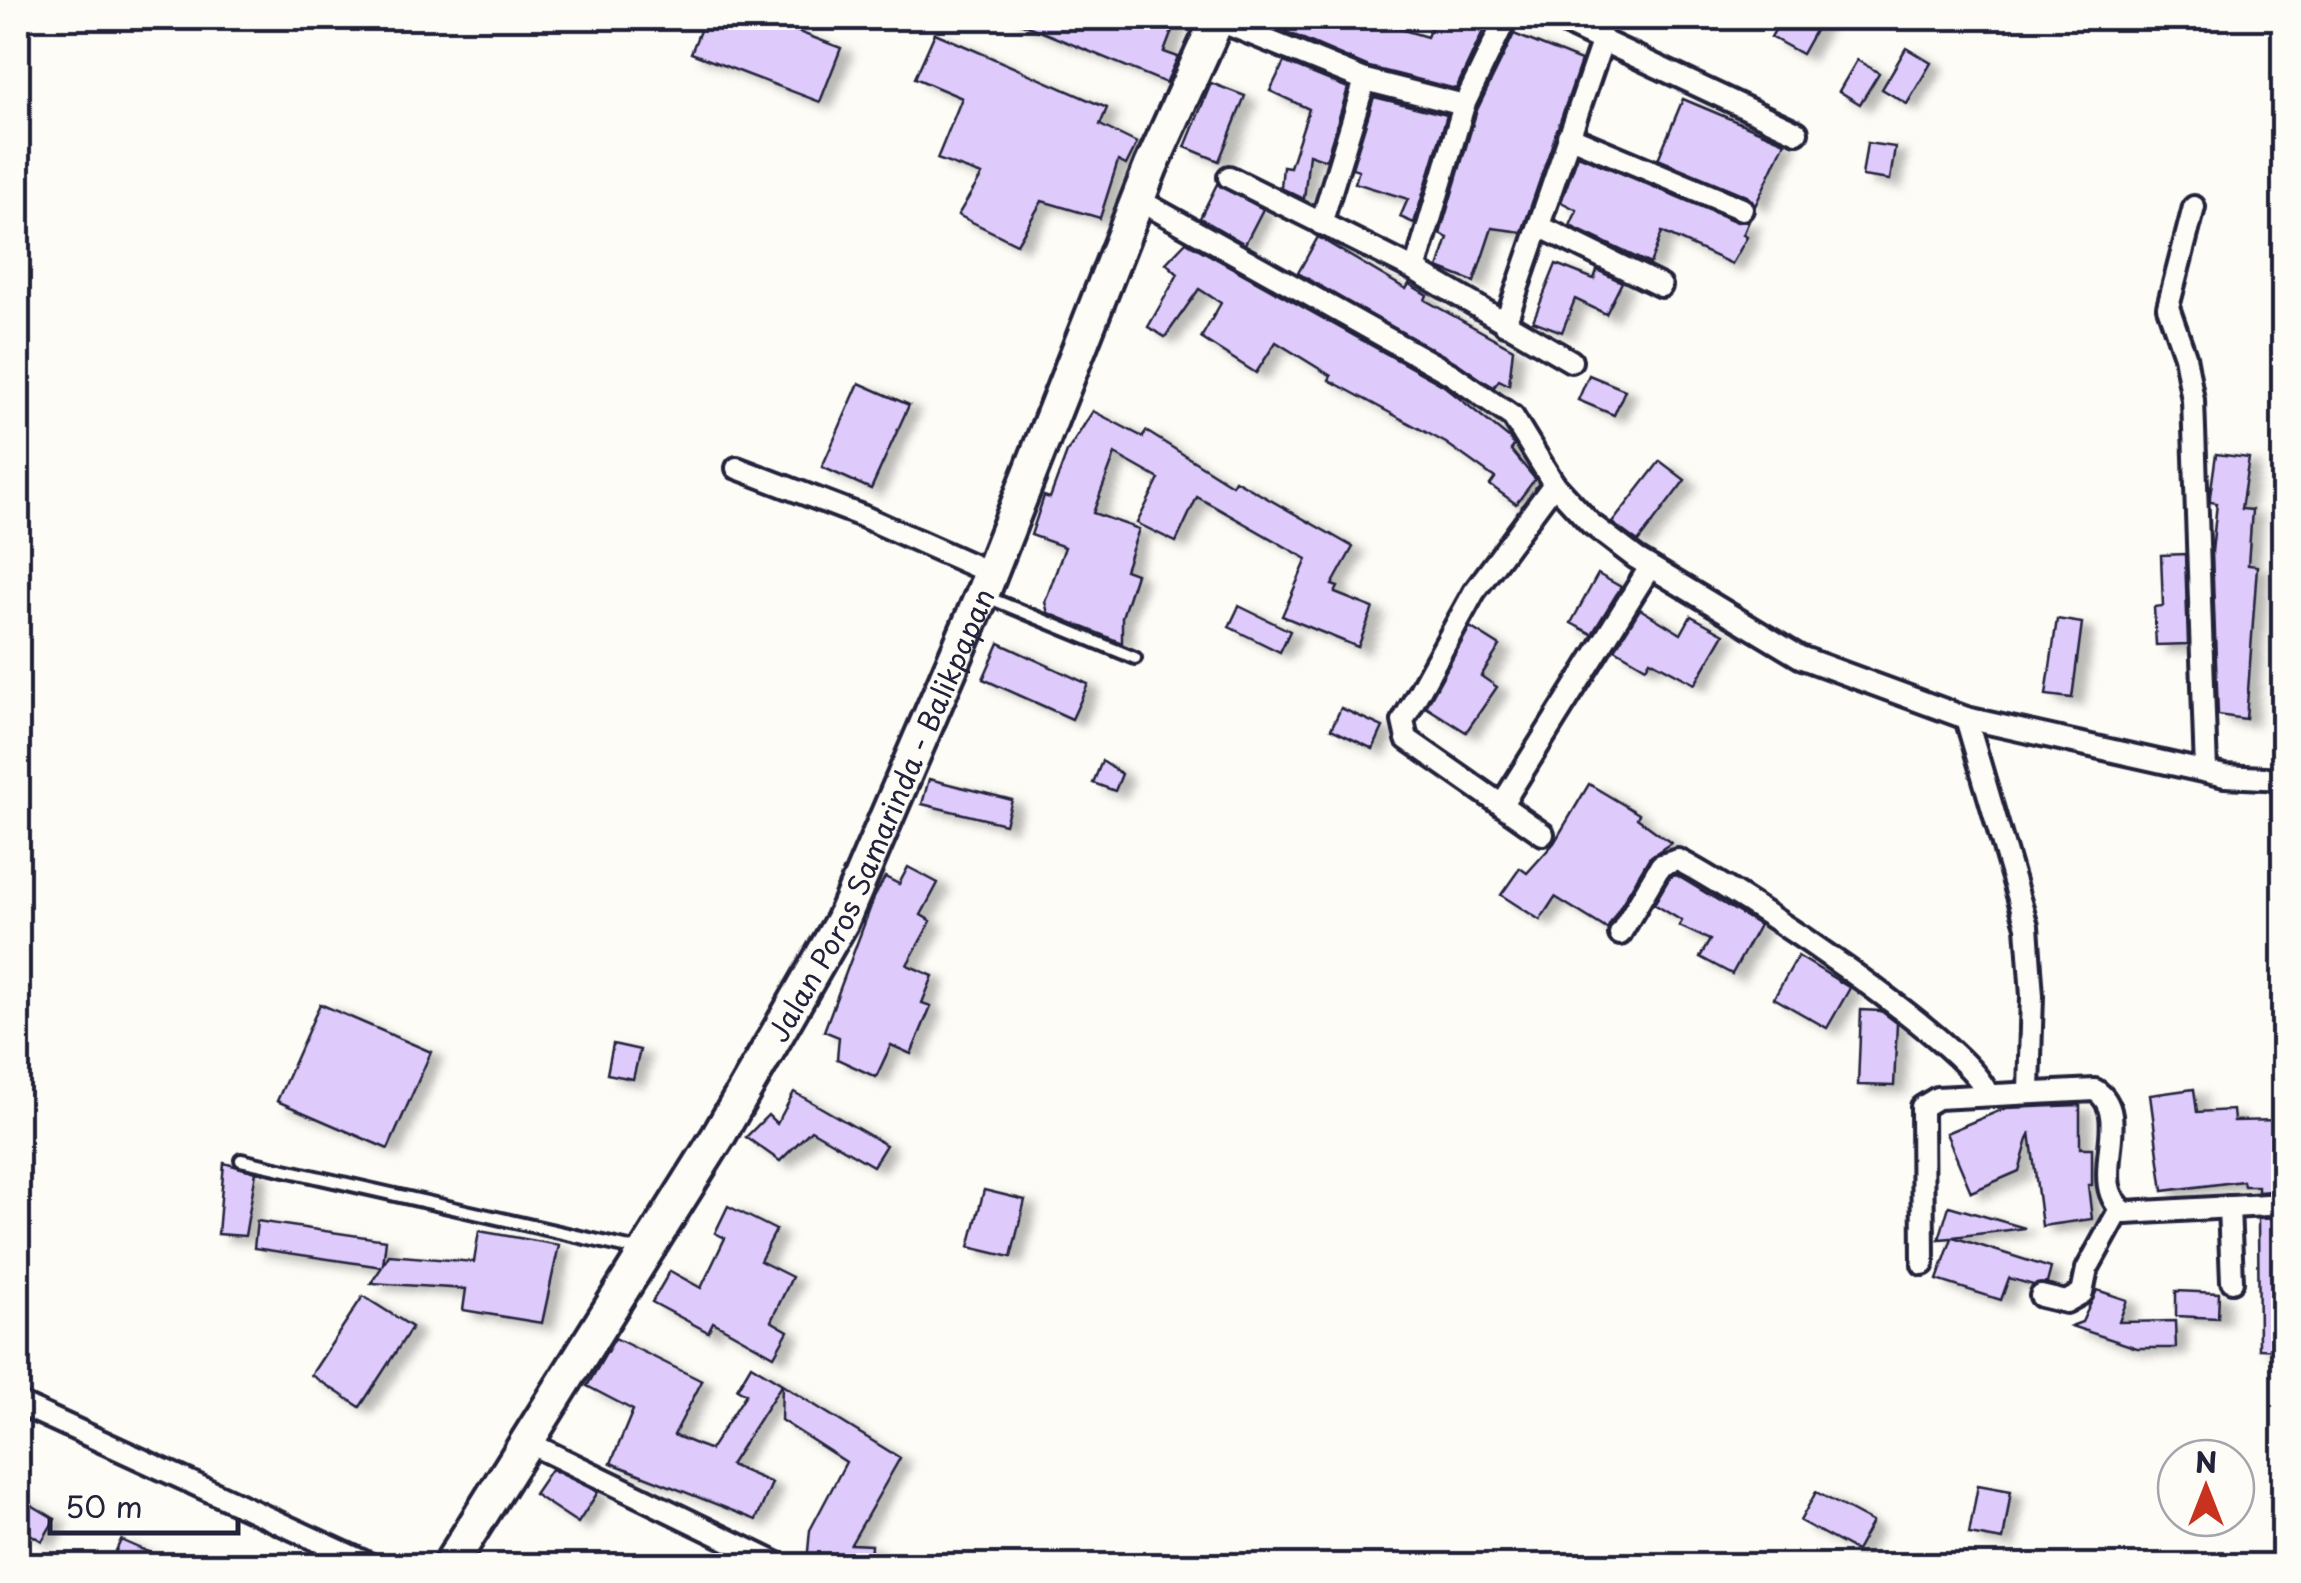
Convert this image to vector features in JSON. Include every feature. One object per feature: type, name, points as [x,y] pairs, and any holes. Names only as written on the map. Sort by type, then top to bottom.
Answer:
[{"type":"highway","name":"Jalan Poros Samarinda - Balikpapan","points":[[449,1566],[719,1135],[842,921],[985,583],[1139,200],[1218,19]]},
{"type":"street","points":[[1415,270],[1464,105],[1506,18]]},
{"type":"street","points":[[1554,18],[1797,132]]},
{"type":"street","points":[[1218,19],[1366,80],[1464,105]]},
{"type":"street","points":[[1505,324],[1603,39]]},
{"type":"street","points":[[1322,224],[1366,80]]},
{"type":"street","points":[[1568,136],[1742,209]]},
{"type":"street","points":[[1229,177],[1415,270],[1571,361]]},
{"type":"street","points":[[1139,200],[1451,374],[1513,418],[1554,484],[1590,524],[1650,567],[1800,657],[1884,692],[1966,718],[2206,772],[2284,779]]},
{"type":"street","points":[[2194,206],[2168,308],[2193,400],[2206,772]]},
{"type":"street","points":[[1539,226],[1661,286]]},
{"type":"street","points":[[737,468],[862,516],[985,583]]},
{"type":"street","points":[[1543,834],[1408,739],[1403,721],[1474,592],[1554,484]]},
{"type":"street","points":[[1502,804],[1650,567]]},
{"type":"street","points":[[1966,718],[2026,926],[2032,996],[2029,1090]]},
{"type":"street","points":[[1620,934],[1662,865],[1678,860],[1881,994],[1976,1074],[1987,1093]]},
{"type":"street","points":[[1923,1264],[1922,1107],[1929,1100],[2084,1088],[2103,1094],[2111,1122],[2107,1183],[2120,1209],[2136,1214],[2284,1204]]},
{"type":"street","points":[[2229,1207],[2232,1281]]},
{"type":"street","points":[[2041,1296],[2066,1302],[2082,1293],[2086,1269],[2120,1209]]},
{"type":"street","points":[[18,1403],[372,1566]]},
{"type":"street","points":[[529,1443],[782,1566]]},
{"type":"lane","points":[[985,583],[1135,658]]},
{"type":"lane","points":[[241,1160],[644,1251]]},
{"type":"building","points":[[705,18],[762,18],[841,48],[820,102],[691,53]]},
{"type":"building","points":[[1008,18],[1177,18],[1164,52],[1178,57],[1166,83]]},
{"type":"building","points":[[1254,18],[1363,18],[1427,37],[1435,18],[1489,18],[1456,89],[1369,67]]},
{"type":"building","points":[[1782,18],[1822,18],[1802,54],[1771,37]]},
{"type":"building","points":[[935,33],[1107,108],[1100,125],[1137,143],[1126,165],[1118,161],[1100,218],[1042,201],[1017,244],[958,215],[982,175],[937,159],[962,98],[915,78]]},
{"type":"building","points":[[1514,34],[1581,61],[1522,232],[1492,228],[1474,282],[1438,268],[1448,238],[1440,234],[1477,110]]},
{"type":"building","points":[[1906,48],[1931,63],[1907,104],[1882,89]]},
{"type":"building","points":[[1857,60],[1879,73],[1860,104],[1839,91]]},
{"type":"building","points":[[1284,62],[1348,88],[1326,160],[1309,154],[1304,199],[1281,188],[1283,166],[1290,167],[1309,109],[1270,91]]},
{"type":"building","points":[[1211,83],[1245,96],[1219,161],[1185,147]]},
{"type":"building","points":[[1374,97],[1447,115],[1414,223],[1400,217],[1408,199],[1355,183],[1359,170],[1352,168]]},
{"type":"building","points":[[1683,99],[1785,142],[1755,206],[1747,196],[1658,159]]},
{"type":"building","points":[[1867,143],[1895,147],[1890,180],[1862,176]]},
{"type":"building","points":[[1578,155],[1737,222],[1749,221],[1743,235],[1747,237],[1732,264],[1662,232],[1650,264],[1570,226],[1577,210],[1561,202]]},
{"type":"building","points":[[1217,184],[1263,209],[1245,244],[1200,218]]},
{"type":"building","points":[[1318,237],[1406,289],[1409,284],[1427,295],[1425,300],[1513,349],[1509,385],[1499,380],[1494,387],[1298,273]]},
{"type":"building","points":[[1186,242],[1444,386],[1510,439],[1514,446],[1511,450],[1535,479],[1516,504],[1490,485],[1495,478],[1446,443],[1329,380],[1331,376],[1276,342],[1256,373],[1201,338],[1221,303],[1199,289],[1165,337],[1148,327],[1178,274],[1166,263]]},
{"type":"building","points":[[1556,264],[1594,279],[1597,270],[1622,282],[1606,314],[1575,299],[1562,332],[1533,321]]},
{"type":"building","points":[[1589,375],[1625,390],[1614,415],[1578,400]]},
{"type":"building","points":[[859,383],[909,405],[871,489],[822,467]]},
{"type":"building","points":[[1093,411],[1143,437],[1146,431],[1232,485],[1235,480],[1353,547],[1332,585],[1338,587],[1335,593],[1373,608],[1358,647],[1282,616],[1307,559],[1210,504],[1197,497],[1176,542],[1137,523],[1159,479],[1115,454],[1093,513],[1139,529],[1125,570],[1136,574],[1122,617],[1122,643],[1048,613],[1045,602],[1065,547],[1031,535],[1044,496],[1050,498],[1067,452]]},
{"type":"building","points":[[2216,454],[2249,458],[2241,509],[2252,510],[2248,565],[2257,566],[2246,719],[2218,715],[2212,552],[2217,503],[2210,502]]},
{"type":"building","points":[[1660,461],[1685,480],[1638,542],[1612,523]]},
{"type":"building","points":[[2185,554],[2188,644],[2156,645],[2154,607],[2163,606],[2161,555]]},
{"type":"building","points":[[1598,574],[1621,587],[1592,634],[1571,623]]},
{"type":"building","points":[[1239,606],[1290,631],[1280,652],[1229,627]]},
{"type":"building","points":[[1640,609],[1681,634],[1691,616],[1724,634],[1695,684],[1650,660],[1646,667],[1615,649]]},
{"type":"building","points":[[2057,619],[2082,623],[2072,698],[2046,695]]},
{"type":"building","points":[[1470,627],[1500,646],[1481,676],[1497,687],[1466,732],[1426,707]]},
{"type":"building","points":[[999,643],[1088,684],[1072,719],[983,679]]},
{"type":"building","points":[[1341,708],[1383,727],[1373,749],[1331,729]]},
{"type":"building","points":[[1102,761],[1122,774],[1115,791],[1093,783]]},
{"type":"building","points":[[929,779],[1012,800],[1005,824],[922,804]]},
{"type":"building","points":[[1589,784],[1639,814],[1637,818],[1671,843],[1649,858],[1607,929],[1555,897],[1540,920],[1501,895],[1520,868],[1527,873],[1554,843]]},
{"type":"building","points":[[908,867],[938,883],[921,915],[931,921],[907,965],[933,976],[922,1003],[931,1006],[911,1054],[891,1045],[876,1077],[837,1059],[839,1037],[824,1031],[874,898],[885,877],[899,884]]},
{"type":"building","points":[[1676,875],[1759,925],[1732,974],[1700,957],[1710,940],[1679,926],[1682,921],[1654,904],[1670,877]]},
{"type":"building","points":[[1798,956],[1850,988],[1827,1028],[1774,998]]},
{"type":"building","points":[[320,1004],[431,1052],[388,1149],[277,1101]]},
{"type":"building","points":[[1861,1010],[1881,1011],[1897,1023],[1894,1086],[1858,1085]]},
{"type":"building","points":[[613,1044],[640,1050],[633,1079],[607,1074]]},
{"type":"building","points":[[2194,1089],[2197,1112],[2233,1110],[2234,1121],[2281,1120],[2283,1190],[2258,1192],[2258,1186],[2244,1186],[2243,1181],[2163,1191],[2150,1095]]},
{"type":"building","points":[[794,1092],[886,1145],[873,1166],[811,1130],[780,1161],[746,1137],[768,1115],[777,1124]]},
{"type":"building","points":[[2080,1105],[2080,1148],[2092,1148],[2092,1185],[2088,1185],[2092,1219],[2042,1226],[2030,1132],[2019,1171],[1971,1192],[1946,1133],[2006,1108]]},
{"type":"building","points":[[224,1163],[256,1172],[245,1236],[218,1234]]},
{"type":"building","points":[[984,1190],[1025,1200],[1011,1257],[969,1247]]},
{"type":"building","points":[[728,1206],[776,1230],[760,1261],[792,1277],[771,1321],[788,1331],[774,1356],[713,1322],[708,1332],[652,1302],[670,1271],[701,1288],[725,1238],[715,1233]]},
{"type":"building","points":[[1949,1206],[2025,1228],[1953,1237],[2051,1268],[2047,1283],[2033,1285],[2009,1278],[2001,1300],[1937,1280],[1952,1238],[1939,1239]]},
{"type":"building","points":[[2284,1218],[2284,1350],[2259,1349],[2258,1219]]},
{"type":"building","points":[[257,1221],[386,1240],[383,1265],[389,1255],[474,1262],[479,1231],[559,1245],[542,1323],[463,1310],[466,1289],[371,1283],[382,1267],[254,1248]]},
{"type":"building","points":[[2097,1290],[2127,1300],[2119,1322],[2175,1321],[2176,1348],[2137,1348],[2071,1326],[2082,1322]]},
{"type":"building","points":[[2176,1291],[2219,1293],[2218,1318],[2176,1316]]},
{"type":"building","points":[[363,1296],[412,1327],[360,1407],[311,1375]]},
{"type":"building","points":[[615,1338],[702,1381],[674,1435],[710,1450],[746,1394],[737,1389],[751,1365],[782,1384],[730,1465],[772,1483],[756,1520],[611,1463],[633,1410],[587,1386]]},
{"type":"building","points":[[782,1385],[900,1458],[851,1544],[871,1545],[870,1566],[807,1562],[810,1530],[846,1462],[781,1420]]},
{"type":"building","points":[[551,1469],[598,1492],[578,1523],[534,1494]]},
{"type":"building","points":[[1978,1485],[2011,1491],[2003,1540],[1969,1534]]},
{"type":"building","points":[[1816,1492],[1872,1522],[1856,1551],[1800,1521]]},
{"type":"building","points":[[18,1497],[55,1519],[42,1541],[18,1527]]},
{"type":"building","points":[[121,1540],[180,1566],[109,1566]]}]
